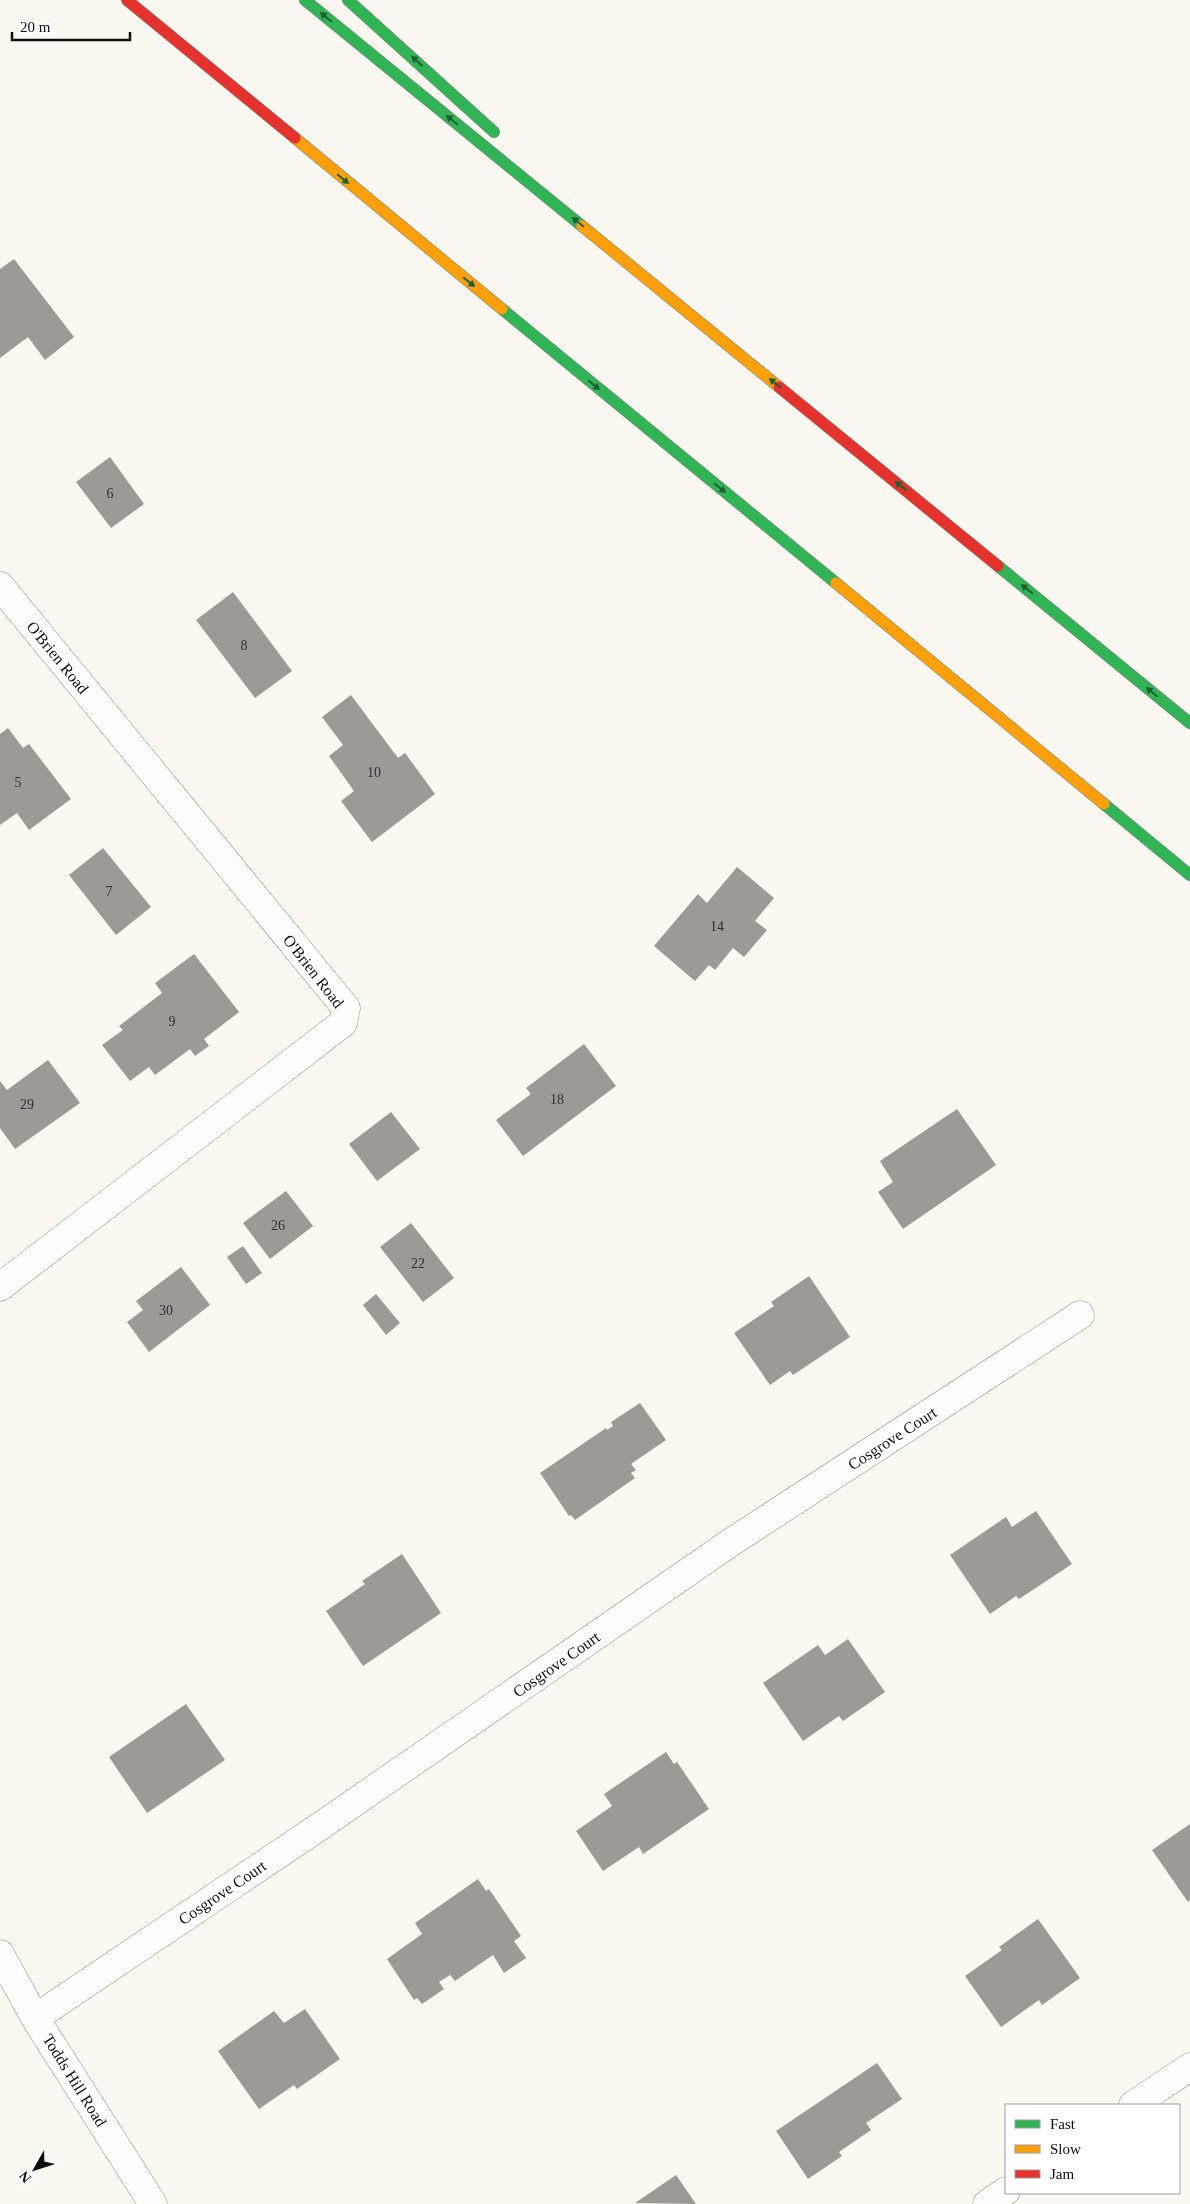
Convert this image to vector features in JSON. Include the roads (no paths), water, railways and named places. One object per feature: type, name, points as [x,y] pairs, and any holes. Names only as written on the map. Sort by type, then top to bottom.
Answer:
[{"type":"highway","points":[[127,0],[1190,875]]},
{"type":"highway","points":[[305,0],[1190,723]]},
{"type":"highway","points":[[348,0],[500,137]]},
{"type":"highway","points":[[116,6],[305,148]]},
{"type":"highway","points":[[572,203],[724,342]]},
{"type":"street","name":"O'Brien Road","points":[[0,586],[346,1008],[343,1023],[0,1287]]},
{"type":"street","name":"Cosgrove Court","points":[[35,2018],[335,1816],[730,1544],[1080,1315]]},
{"type":"street","name":"Todds Hill Road","points":[[0,1954],[35,2018],[153,2204]]},
{"type":"street","points":[[1135,2104],[1190,2067]]},
{"type":"street","points":[[987,2204],[1005,2192]]}]
